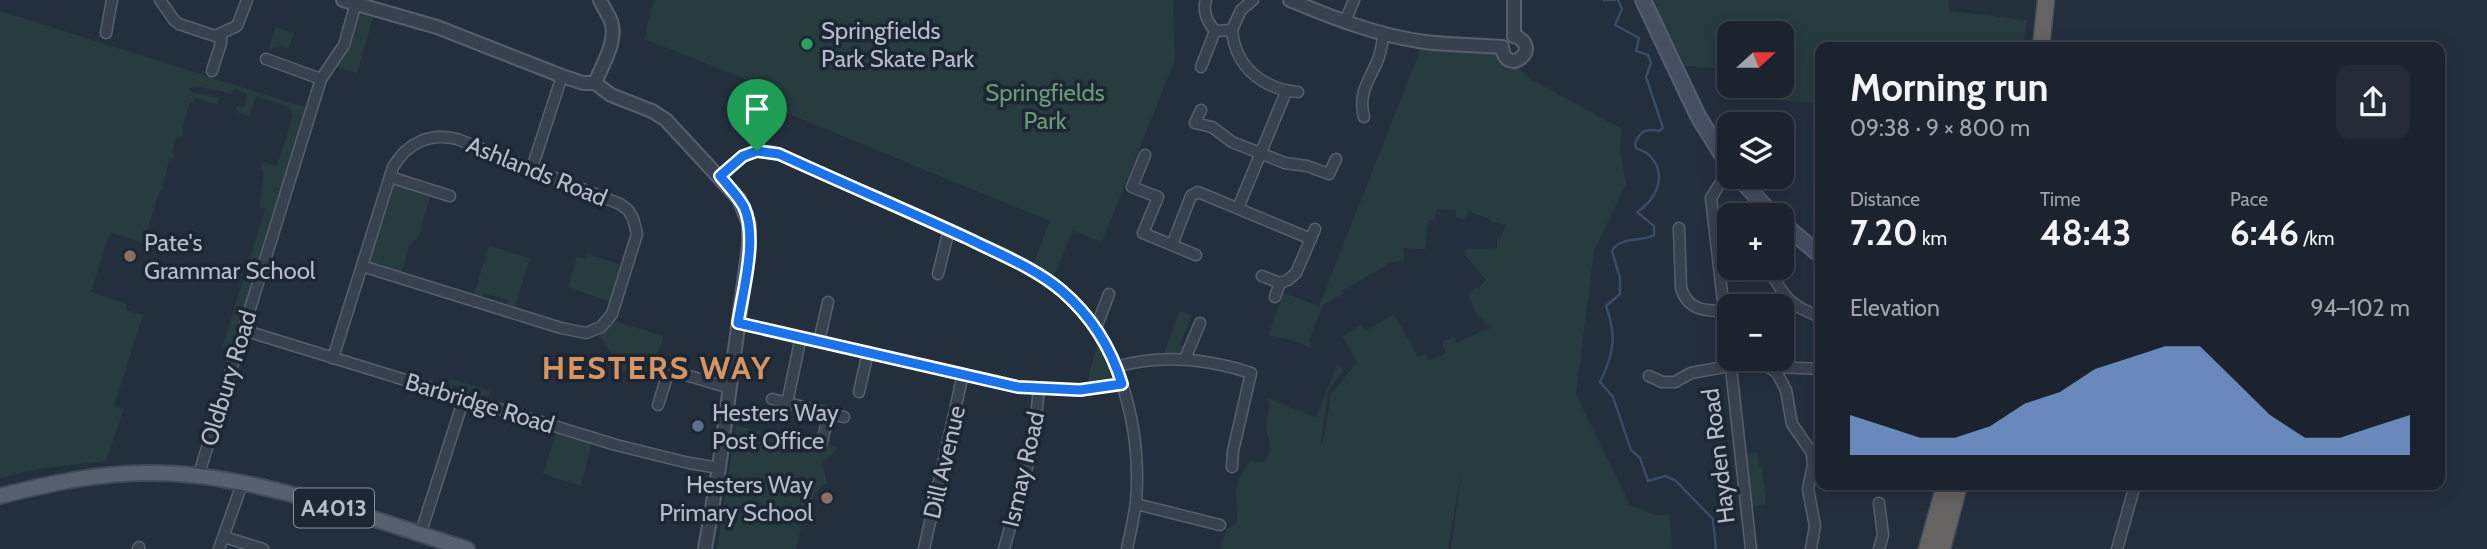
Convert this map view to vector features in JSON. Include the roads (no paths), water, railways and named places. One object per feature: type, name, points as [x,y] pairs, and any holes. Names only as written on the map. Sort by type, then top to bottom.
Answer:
[{"type":"highway","points":[[2042,42],[2046,0]]},
{"type":"highway","points":[[1927,549],[1944,490]]},
{"type":"highway","points":[[1942,549],[1958,490]]},
{"type":"main road","points":[[1643,0],[1698,116],[1717,147]]},
{"type":"main road","points":[[1749,189],[1762,203]]},
{"type":"main road","points":[[1794,233],[1815,251]]},
{"type":"main road","name":"A4013","points":[[0,496],[62,482],[112,475],[149,473],[198,477],[281,492],[467,549]]},
{"type":"street","points":[[106,33],[112,0]]},
{"type":"street","points":[[160,0],[173,20],[209,34],[221,35],[237,26],[247,0]]},
{"type":"street","points":[[343,0],[438,27],[562,76],[583,83],[595,83],[611,95],[652,111],[666,120],[739,198],[749,224],[749,245],[719,468],[705,549]]},
{"type":"street","points":[[595,83],[613,32],[600,0]]},
{"type":"street","points":[[1206,0],[1205,12],[1215,31]]},
{"type":"street","points":[[1253,0],[1241,10],[1232,30],[1236,51],[1248,70],[1258,79],[1286,92],[1298,92]]},
{"type":"street","points":[[1290,0],[1345,22],[1384,33],[1426,42],[1502,47]]},
{"type":"street","points":[[1345,22],[1354,0]]},
{"type":"street","points":[[1514,0],[1514,36]]},
{"type":"street","name":"Oldbury Road","points":[[198,477],[321,79],[344,45],[356,3]]},
{"type":"street","points":[[1215,31],[1232,30]]},
{"type":"street","points":[[1201,67],[1215,31]]},
{"type":"street","points":[[1364,117],[1362,94],[1377,63],[1384,33]]},
{"type":"street","points":[[212,71],[221,35]]},
{"type":"street","points":[[1514,36],[1523,40],[1525,45],[1525,53],[1516,61],[1509,60],[1502,47],[1504,42],[1514,36]]},
{"type":"street","points":[[266,59],[321,79]]},
{"type":"street","points":[[532,168],[562,76]]},
{"type":"street","points":[[1238,208],[1286,92]]},
{"type":"street","points":[[1200,110],[1195,123],[1212,127],[1232,142],[1285,163],[1307,166],[1331,178],[1336,159]]},
{"type":"street","name":"Ashlands Road","points":[[333,358],[390,177],[398,158],[406,149],[428,138],[438,136],[457,139],[620,204],[633,218],[637,234],[612,314],[596,329],[586,333],[578,333],[362,266]]},
{"type":"street","points":[[720,176],[748,153],[762,150],[774,152],[1031,269],[1075,303],[1096,328],[1122,384],[1133,438],[1136,504],[1127,549]]},
{"type":"street","points":[[1144,155],[1132,187],[1157,197],[1143,233],[1196,255]]},
{"type":"street","points":[[390,177],[450,196]]},
{"type":"street","name":"Hayden Road","points":[[1717,188],[1711,198],[1717,228]]},
{"type":"street","points":[[1172,245],[1194,193],[1200,192],[1313,234],[1296,273],[1288,280],[1280,283],[1262,276]]},
{"type":"street","points":[[1679,228],[1681,288],[1684,296],[1690,304],[1701,310],[1717,310]]},
{"type":"street","points":[[938,274],[949,230]]},
{"type":"street","points":[[1275,297],[1280,283]]},
{"type":"street","points":[[1096,328],[1109,294]]},
{"type":"street","points":[[819,341],[828,302]]},
{"type":"street","points":[[1794,303],[1815,315]]},
{"type":"street","points":[[738,323],[1018,387],[1080,390],[1122,384]]},
{"type":"street","points":[[1185,359],[1200,323]]},
{"type":"street","name":"Barbridge Road","points":[[243,330],[616,445],[719,468]]},
{"type":"street","points":[[787,403],[802,337]]},
{"type":"street","points":[[859,393],[868,352]]},
{"type":"street","points":[[1116,367],[1146,361],[1185,359],[1251,373],[1233,451],[1232,467]]},
{"type":"street","points":[[1649,376],[1662,382],[1675,382],[1717,364]]},
{"type":"street","points":[[1794,368],[1815,369]]},
{"type":"street","points":[[658,405],[669,370],[730,388]]},
{"type":"street","name":"Hayden Road","points":[[1731,371],[1751,549]]},
{"type":"street","points":[[1774,371],[1784,384],[1795,430],[1815,451]]},
{"type":"street","name":"Dill Avenue","points":[[924,549],[963,374]]},
{"type":"street","name":"Ismay Road","points":[[1004,549],[1033,446],[1039,389]]},
{"type":"street","points":[[421,534],[464,398]]},
{"type":"street","points":[[772,400],[844,417]]},
{"type":"street","points":[[822,442],[828,413]]},
{"type":"street","points":[[1811,549],[1815,526],[1808,489],[1815,456]]},
{"type":"street","points":[[219,549],[242,484]]},
{"type":"street","points":[[2117,549],[2134,490]]},
{"type":"street","points":[[1879,503],[1882,535],[1879,549]]},
{"type":"street","points":[[1136,504],[1220,525]]},
{"type":"street","points":[[224,537],[263,549]]},
{"type":"waterway","points":[[1604,0],[1615,0]]},
{"type":"waterway","points":[[1618,0],[1622,9],[1615,25],[1639,38],[1636,51],[1648,55],[1651,63],[1646,77],[1663,128],[1659,131],[1644,131],[1635,143],[1636,148],[1651,157],[1659,172],[1654,195],[1637,212],[1654,226],[1654,235],[1620,243],[1612,251],[1620,278],[1620,294],[1606,306],[1613,336],[1611,354],[1600,382],[1613,397],[1631,450],[1640,458],[1648,481],[1665,476],[1675,480],[1713,519],[1716,549]]},
{"type":"place","name":"Springfields Park Skate Park","points":[[807,44]]},
{"type":"place","name":"Pate's Grammar School","points":[[130,256]]},
{"type":"place","name":"Hesters Way Post Office","points":[[698,426]]},
{"type":"place","name":"Hesters Way Primary School","points":[[827,498]]},
{"type":"district","name":"HESTERS WAY","points":[[657,367]]},
{"type":"park label","name":"Springfields Park","points":[[1045,106]]}]
